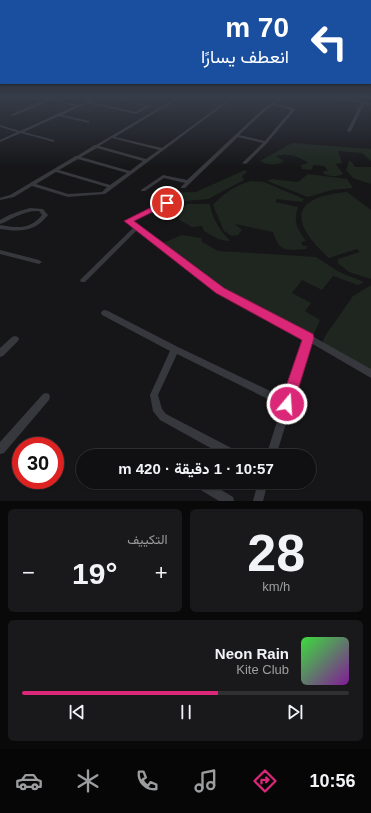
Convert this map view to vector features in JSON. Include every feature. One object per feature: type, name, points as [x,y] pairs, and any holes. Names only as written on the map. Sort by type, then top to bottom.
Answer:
[{"type":"street","points":[[0,141],[44,121]]},
{"type":"street","points":[[0,199],[12,196],[138,121]]},
{"type":"street","points":[[31,184],[68,196],[101,194],[200,121]]},
{"type":"street","points":[[183,187],[253,121]]},
{"type":"street","points":[[244,163],[266,142],[283,121]]},
{"type":"street","points":[[349,131],[354,121]]},
{"type":"street","points":[[0,126],[53,141]]},
{"type":"street","points":[[237,136],[266,142]]},
{"type":"street","points":[[112,137],[162,149]]},
{"type":"street","points":[[95,146],[147,161]]},
{"type":"street","points":[[76,157],[131,173]]},
{"type":"street","points":[[55,170],[111,187]]},
{"type":"street","points":[[143,190],[163,176],[188,182]]},
{"type":"street","points":[[162,200],[167,203],[128,221],[220,291],[308,338],[371,374]]},
{"type":"street","points":[[0,222],[18,212],[37,209],[44,212],[45,215],[38,223],[25,230],[0,227]]},
{"type":"street","points":[[82,280],[136,228]]},
{"type":"street","points":[[0,252],[39,262]]},
{"type":"street","points":[[105,313],[175,350],[287,404]]},
{"type":"street","points":[[273,449],[308,338]]},
{"type":"street","points":[[0,353],[15,339]]},
{"type":"street","points":[[175,350],[154,395],[158,411],[163,417],[222,449]]},
{"type":"street","points":[[0,449],[46,397]]},
{"type":"street","points":[[209,489],[229,501]]},
{"type":"street","points":[[258,501],[261,489]]},
{"type":"shaded area","points":[[292,143],[371,149],[371,161],[362,153],[338,151],[342,163],[336,164],[343,174],[333,176],[323,173],[324,171],[328,171],[324,166],[314,165],[311,170],[302,169],[301,165],[308,163],[293,156],[276,156],[284,161],[275,164],[260,161]]},
{"type":"shaded area","points":[[349,161],[352,162],[355,167],[371,167],[371,184],[353,178],[346,170]]},
{"type":"shaded area","points":[[245,170],[247,172],[242,176],[244,180],[208,199],[174,202],[152,193],[196,192]]},
{"type":"shaded area","points":[[308,174],[347,179],[353,188],[332,190],[308,197],[267,181],[271,179],[298,182]]},
{"type":"shaded area","points":[[251,181],[264,182],[304,199],[302,202],[276,199],[276,202],[298,207],[296,221],[298,228],[306,241],[301,242],[303,246],[307,246],[306,249],[289,250],[281,247],[278,244],[273,232],[235,224],[242,230],[238,235],[232,236],[224,231],[213,205],[230,190]]},
{"type":"shaded area","points":[[347,192],[371,210],[371,279],[349,272],[338,263],[338,259],[360,252],[357,249],[329,258],[307,234],[302,223],[302,214],[306,206],[314,200],[328,195]]},
{"type":"shaded area","points":[[187,204],[210,204],[217,224],[230,241],[213,236],[204,231],[202,226],[192,227],[179,220],[180,211]]},
{"type":"shaded area","points":[[182,235],[201,238],[202,242],[218,251],[316,257],[339,272],[364,282],[358,285],[333,276],[322,290],[302,280],[292,293],[311,303],[305,311],[320,320],[312,338],[219,286],[163,243]]},
{"type":"shaded area","points":[[371,285],[371,372],[322,344],[325,336],[353,296]]},
{"type":"route","points":[[167,203],[128,221],[220,291],[308,338],[287,404]]}]
